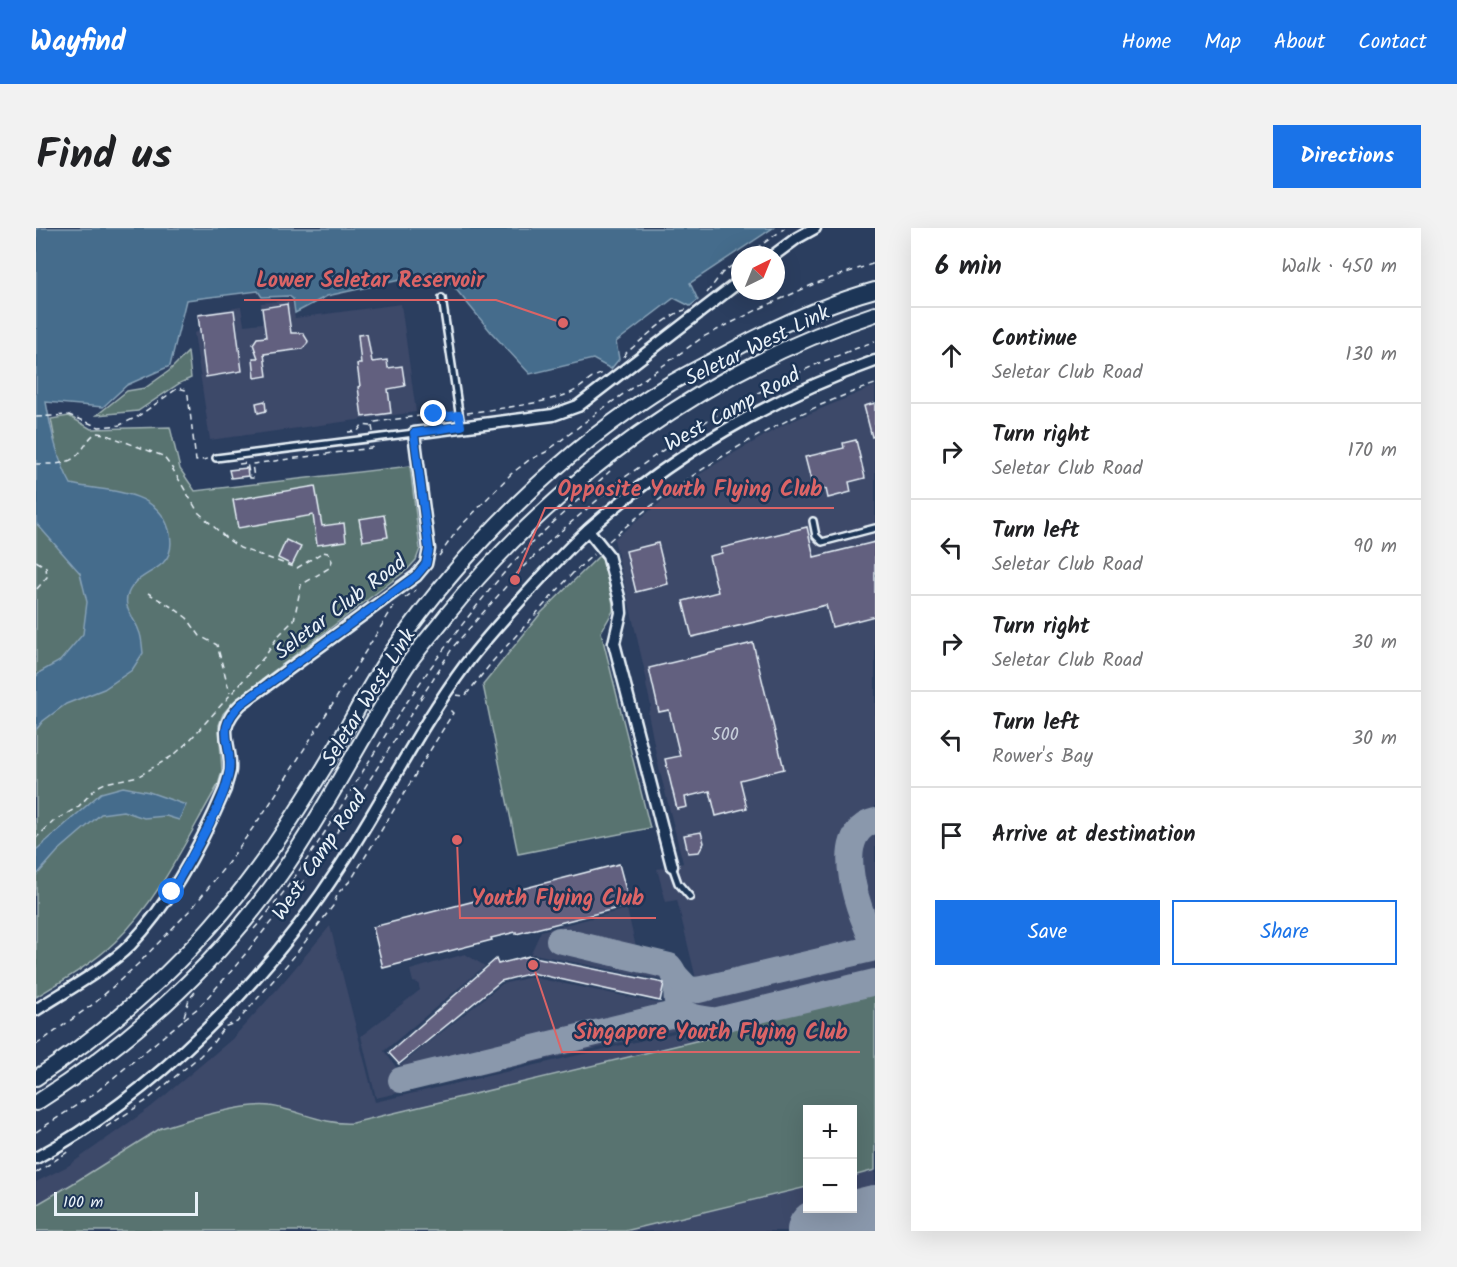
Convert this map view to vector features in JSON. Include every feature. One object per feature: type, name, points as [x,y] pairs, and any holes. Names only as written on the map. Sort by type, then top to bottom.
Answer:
[{"type":"main road","name":"Seletar West Link","points":[[36,1078],[111,1024],[189,950],[226,909],[252,876],[319,776],[391,654],[446,581],[512,510],[569,458],[671,383],[794,319],[854,295],[875,290]]},
{"type":"main road","name":"Seletar West Link","points":[[36,1103],[81,1074],[158,1012],[243,923],[287,865],[407,665],[494,559],[580,478],[636,435],[687,401],[741,370],[807,340],[875,314]]},
{"type":"main road","points":[[319,776],[343,753],[359,726],[363,724],[370,728]]},
{"type":"street","points":[[785,247],[815,228]]},
{"type":"street","points":[[414,433],[553,415],[578,406],[731,288]]},
{"type":"street","name":"West Camp Road","points":[[36,1158],[92,1123],[137,1090],[195,1040],[249,985],[300,922],[340,866],[390,781],[467,663],[518,602],[588,530],[665,470],[751,416],[797,393],[875,361]]},
{"type":"street","name":"Seletar Club Road","points":[[36,1010],[116,957],[130,945],[172,892],[225,789],[230,771],[225,737],[230,715],[241,704],[416,576],[426,564],[429,549],[414,433]]},
{"type":"street","points":[[588,530],[608,555],[621,613],[614,643],[672,866]]},
{"type":"lane","points":[[442,298],[461,426]]},
{"type":"lane","points":[[216,458],[414,433]]},
{"type":"lane","points":[[813,521],[816,536],[822,542],[875,528]]},
{"type":"lane","points":[[672,866],[678,883],[690,897]]},
{"type":"path","points":[[760,246],[785,228]]},
{"type":"path","points":[[703,299],[722,273],[731,266]]},
{"type":"path","points":[[623,362],[626,353],[653,333],[661,324],[681,310],[690,310]]},
{"type":"path","points":[[183,1020],[198,1008],[234,968],[315,867],[453,647],[523,567],[554,537],[621,480],[690,431],[737,403],[819,363],[875,341]]},
{"type":"path","points":[[372,426],[375,422],[428,414],[459,415],[540,402],[571,393],[590,379],[603,373],[609,374]]},
{"type":"path","points":[[454,696],[465,696],[493,661],[573,573],[644,510],[709,464],[758,435],[807,410],[875,384]]},
{"type":"path","points":[[36,417],[59,414],[69,415],[99,427],[120,425],[137,417],[178,388],[183,388],[188,395],[196,461],[216,458]]},
{"type":"path","points":[[348,432],[358,431],[362,425],[372,426]]},
{"type":"path","points":[[237,464],[247,463],[250,478],[254,478],[252,464],[371,448],[374,446],[372,426]]},
{"type":"path","points":[[36,464],[66,463],[79,454],[91,436],[96,433],[104,434],[163,456],[198,512],[240,548],[297,568],[321,553],[326,552],[332,561],[329,568],[303,583],[299,588],[294,620],[278,636],[266,655],[230,693],[209,720],[174,755],[139,776],[105,783],[97,787],[78,807],[54,821],[36,838]]},
{"type":"path","points":[[36,561],[46,567],[47,577],[36,590]]},
{"type":"path","points":[[148,593],[187,618],[200,636],[217,645],[230,693]]},
{"type":"path","points":[[106,1127],[146,1101],[200,1056],[213,1043],[220,1031],[237,1022],[291,960],[333,906],[338,893],[351,880],[388,821],[453,712],[447,708],[450,702]]},
{"type":"path","points":[[36,1173],[76,1147]]},
{"type":"shaded area","points":[[36,228],[773,228],[746,246],[731,246],[731,256],[690,283],[698,300],[690,306],[674,298],[616,342],[619,359],[611,369],[593,359],[530,374],[491,332],[441,271],[327,296],[295,313],[293,299],[289,296],[262,297],[258,291],[186,300],[170,366],[127,385],[103,407],[46,402],[58,454],[71,484],[116,491],[144,500],[164,519],[170,534],[171,545],[166,560],[137,581],[127,597],[128,610],[141,636],[143,653],[132,670],[104,689],[66,704],[43,721],[36,730],[36,677],[40,672],[60,661],[83,634],[87,602],[80,573],[36,523]]},
{"type":"shaded area","points":[[289,300],[292,303],[295,318],[401,304],[416,412],[210,440],[194,333],[199,331],[197,314],[241,307],[244,325],[262,323],[261,303]]},
{"type":"shaded area","points":[[875,386],[875,1231],[36,1231],[36,1182],[68,1166],[151,1107],[232,1039],[330,926],[375,1102],[704,1026],[706,1020],[704,1024],[376,1098],[361,1036],[420,990],[418,983],[413,982],[410,970],[465,954],[485,966],[384,1051],[397,1068],[502,984],[531,977],[663,1004],[667,981],[530,955],[541,931],[627,909],[636,947],[679,957],[687,974],[696,979],[677,900],[666,902],[657,869],[683,863],[658,764],[648,713],[651,706],[647,681],[614,539],[683,485],[785,424]]},
{"type":"shaded area","points":[[123,787],[149,792],[186,805],[179,820],[166,816],[144,818],[123,811],[101,814],[58,851],[36,876],[36,850],[101,793]]},
{"type":"green space","points":[[188,352],[191,378],[138,411],[97,415],[127,391],[145,388],[169,371]]},
{"type":"green space","points":[[69,416],[91,429],[170,427],[180,469],[195,491],[410,466],[420,549],[416,560],[408,569],[233,702],[223,714],[219,725],[222,771],[218,785],[184,847],[146,907],[106,950],[36,997],[36,444],[55,440],[51,419]]},
{"type":"green space","points":[[599,556],[604,560],[613,604],[613,611],[601,632],[650,828],[518,854],[483,685],[541,613]]},
{"type":"green space","points":[[865,991],[872,992],[875,995],[875,1170],[857,1175],[857,1105],[803,1105],[803,1188],[625,1231],[36,1231],[36,1205],[161,1128],[216,1112],[260,1105],[281,1108],[331,1122],[352,1123],[708,1038],[718,1027]]},
{"type":"building","points":[[287,304],[291,333],[303,333],[308,341],[307,344],[302,349],[264,354],[267,376],[255,378],[253,358],[258,358],[253,344],[257,338],[266,337],[262,308]]},
{"type":"building","points":[[234,310],[242,371],[206,377],[198,315]]},
{"type":"building","points":[[367,334],[372,362],[387,360],[388,368],[402,366],[405,386],[388,389],[391,413],[362,417],[358,387],[360,386],[357,364],[361,364],[358,335]]},
{"type":"building","points":[[265,401],[266,411],[258,413],[256,403]]},
{"type":"building","points":[[875,403],[875,436],[872,437],[864,406]]},
{"type":"building","points":[[856,440],[865,478],[849,482],[851,492],[828,498],[826,489],[814,492],[805,457],[844,448],[843,443]]},
{"type":"building","points":[[247,468],[248,476],[231,478],[229,470]]},
{"type":"building","points":[[315,486],[322,526],[344,523],[346,541],[317,545],[313,515],[238,528],[233,500]]},
{"type":"building","points":[[384,515],[388,537],[363,541],[359,519]]},
{"type":"building","points":[[807,527],[814,557],[875,542],[875,616],[832,627],[826,605],[692,637],[683,601],[718,592],[709,556],[722,553],[721,548]]},
{"type":"building","points":[[286,540],[301,547],[292,565],[278,558]]},
{"type":"building","points":[[658,543],[668,584],[636,592],[626,551]]},
{"type":"building","points":[[753,643],[784,769],[740,780],[747,808],[716,816],[710,791],[685,797],[687,807],[677,809],[665,759],[680,756],[669,710],[659,712],[649,668]]},
{"type":"building","points":[[701,832],[704,843],[699,852],[688,853],[684,835]]},
{"type":"building","points":[[619,864],[630,905],[516,934],[516,932],[491,938],[492,940],[383,968],[373,927]]},
{"type":"building","points":[[529,956],[664,983],[660,1001],[532,973],[501,981],[399,1064],[389,1053],[496,959],[498,964]]},
{"type":"taxiway","points":[[875,821],[861,829],[853,842],[850,858],[856,897],[875,945]]},
{"type":"taxiway","points":[[559,940],[669,966],[674,973],[676,996],[681,1010],[688,1015],[710,1020],[875,982]]},
{"type":"taxiway","points":[[674,974],[688,989],[698,990],[875,948]]},
{"type":"taxiway","points":[[401,1080],[670,1015],[688,1016]]},
{"type":"runway","points":[[819,1231],[875,1217]]},
{"type":"place","name":"Lower Seletar Reservoir","points":[[563,323]]},
{"type":"place","name":"Opposite Youth Flying Club","points":[[515,580]]},
{"type":"place","name":"Youth Flying Club","points":[[457,840]]},
{"type":"place","name":"Singapore Youth Flying Club","points":[[533,965]]},
{"type":"route","points":[[172,892],[225,789],[230,771],[225,737],[230,715],[241,704],[416,576],[426,564],[429,549],[414,433],[461,426],[459,415],[434,414]]}]
